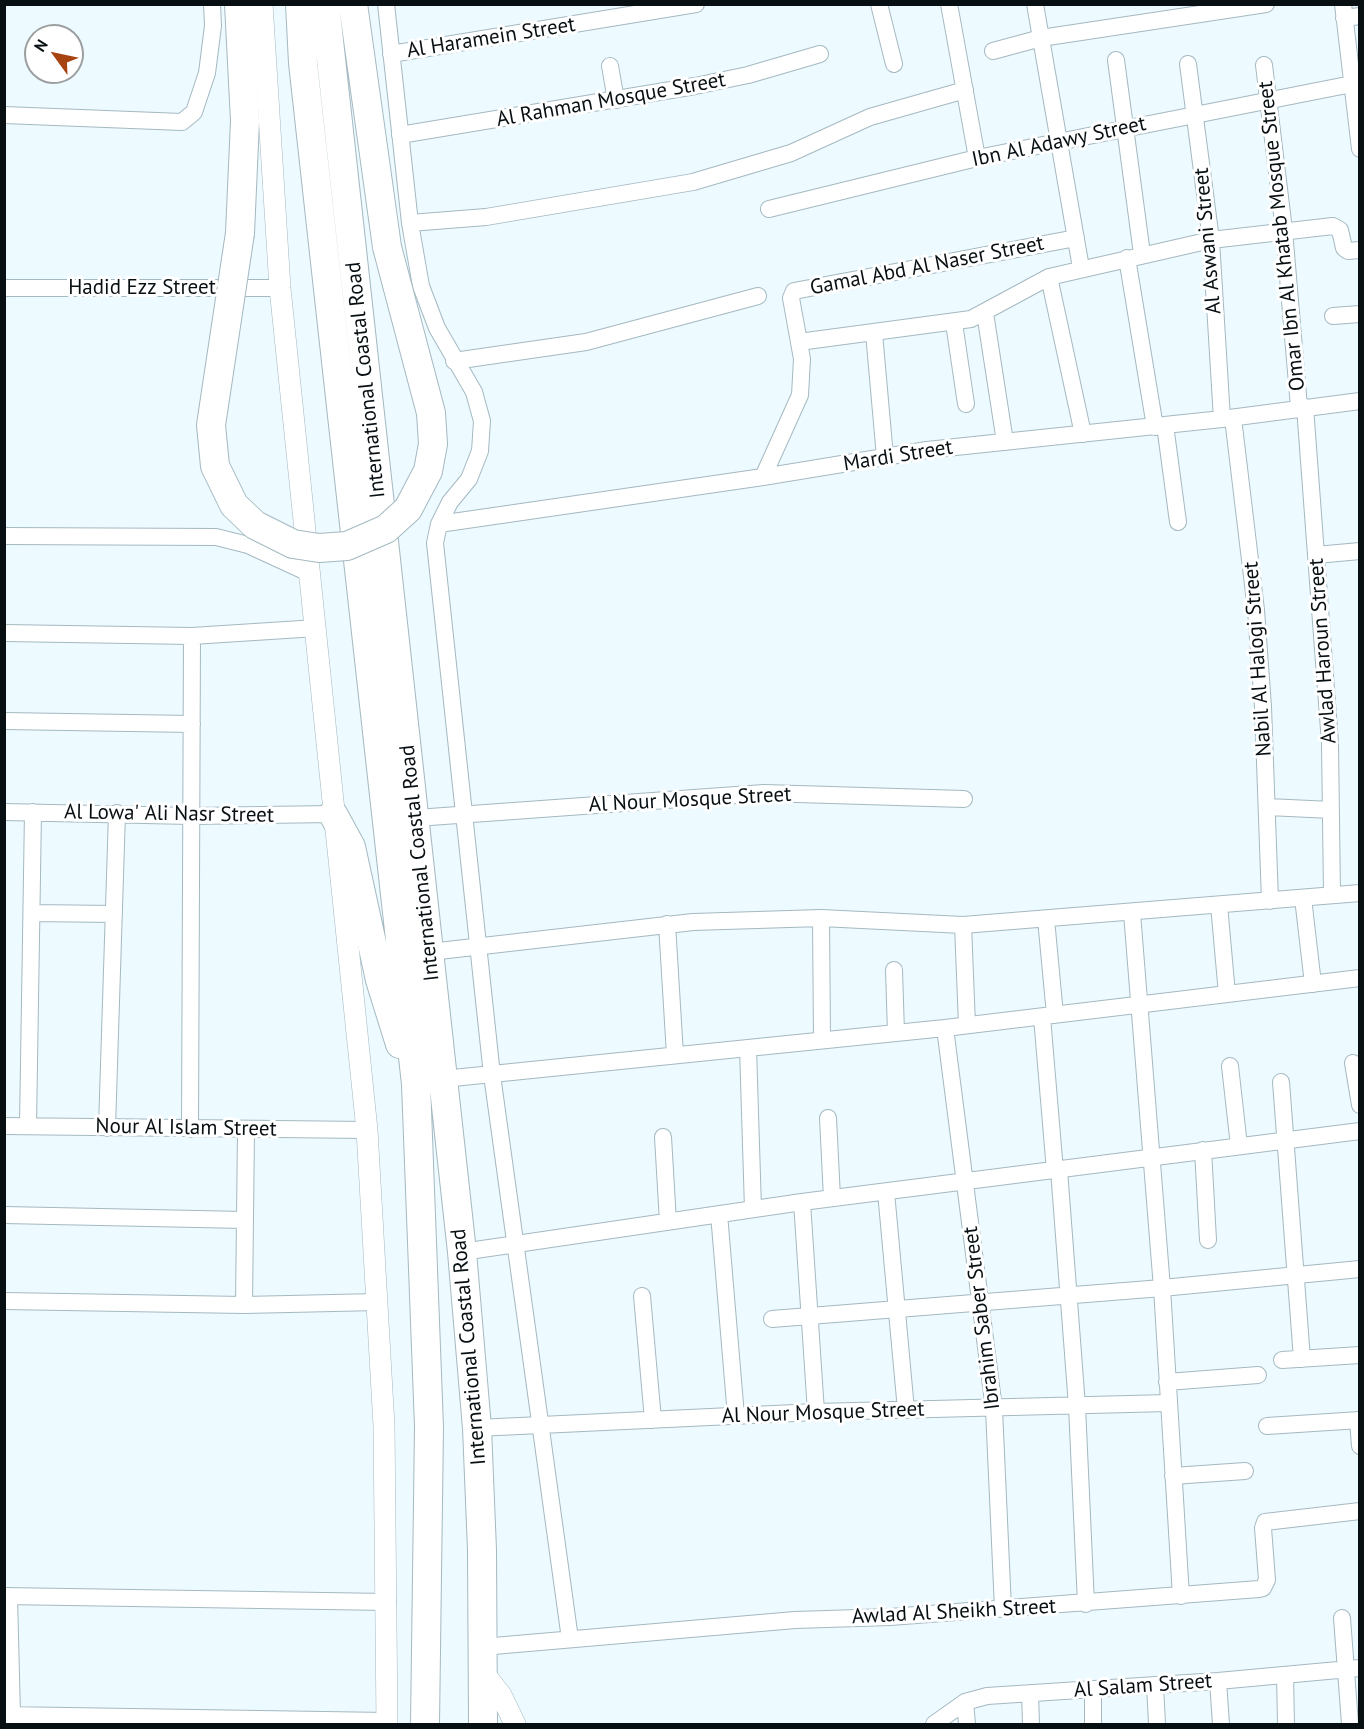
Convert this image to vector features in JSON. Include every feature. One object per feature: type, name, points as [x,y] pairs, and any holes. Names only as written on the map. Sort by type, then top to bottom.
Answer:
[{"type":"highway","points":[[239,4],[245,121],[240,233],[212,425],[214,466],[225,492],[255,525],[293,544],[319,548],[354,544],[386,529],[408,509],[428,471],[433,444],[431,413],[387,247],[353,4]]},
{"type":"highway","name":"International Coastal Road","points":[[300,4],[303,63],[430,1081],[462,1252],[477,1428],[482,1550],[483,1725]]},
{"type":"highway","name":"International Coastal Road","points":[[325,4],[430,952],[429,1427],[425,1725]]},
{"type":"highway","points":[[333,814],[351,847],[385,998],[430,1081]]},
{"type":"street","points":[[4,115],[182,122],[194,112],[207,73],[213,27],[212,4]]},
{"type":"street","points":[[262,4],[280,288],[317,628],[333,814],[353,977],[367,1130],[378,1302],[388,1602],[387,1723],[8,1715],[7,1596],[388,1602]]},
{"type":"street","points":[[386,4],[410,222],[421,286],[437,328],[454,362],[474,392],[482,421],[480,451],[469,479],[450,502],[439,524],[435,543],[492,1075],[570,1639]]},
{"type":"street","name":"Al Haramein Street","points":[[391,54],[696,4]]},
{"type":"street","points":[[879,4],[894,64]]},
{"type":"street","points":[[949,4],[977,158]]},
{"type":"street","points":[[1035,4],[1081,268]]},
{"type":"street","points":[[993,51],[1041,38],[1266,4]]},
{"type":"street","points":[[1349,13],[1352,84],[1357,103],[1359,149]]},
{"type":"street","name":"Al Rahman Mosque Street","points":[[400,135],[616,100],[748,75],[820,54]]},
{"type":"street","points":[[1116,60],[1125,128],[1135,256],[1160,426],[1178,522]]},
{"type":"street","name":"Al Aswani Street","points":[[1188,64],[1211,240],[1228,418]]},
{"type":"street","name":"Omar Ibn Al Khatab Mosque Street","points":[[1264,65],[1302,407]]},
{"type":"street","points":[[610,66],[616,100]]},
{"type":"street","name":"Ibn Al Adawy Street","points":[[769,209],[977,158],[1352,84]]},
{"type":"street","points":[[410,222],[486,217],[693,182],[791,153],[870,117],[965,90]]},
{"type":"street","points":[[799,342],[954,323],[985,313],[1031,284],[1049,277],[1211,240],[1284,230],[1337,227],[1344,248],[1348,251],[1359,250]]},
{"type":"street","name":"Gamal Abd Al Naser Street","points":[[763,477],[800,395],[803,377],[791,294],[797,290],[1076,238]]},
{"type":"street","points":[[1049,277],[1083,434]]},
{"type":"street","name":"Hadid Ezz Street","points":[[4,288],[280,288]]},
{"type":"street","points":[[454,362],[586,342],[758,297]]},
{"type":"street","points":[[985,313],[1005,442]]},
{"type":"street","points":[[1333,316],[1359,314]]},
{"type":"street","points":[[954,323],[966,404]]},
{"type":"street","points":[[874,333],[885,457]]},
{"type":"street","name":"Mardi Street","points":[[439,524],[885,457],[1359,401]]},
{"type":"street","name":"Awlad Haroun Street","points":[[1302,407],[1328,711],[1332,895]]},
{"type":"street","name":"Nabil Al Halogi Street","points":[[1228,418],[1256,610],[1268,807],[1270,901]]},
{"type":"street","points":[[4,536],[216,537],[248,545],[311,574]]},
{"type":"street","points":[[1316,555],[1359,551]]},
{"type":"street","points":[[4,633],[192,636],[317,628]]},
{"type":"street","points":[[190,1129],[192,636]]},
{"type":"street","points":[[4,721],[192,724]]},
{"type":"street","name":"Al Nour Mosque Street","points":[[416,818],[764,793],[964,799]]},
{"type":"street","points":[[1268,807],[1331,810]]},
{"type":"street","name":"Al Lowa' Ali Nasr Street","points":[[4,812],[191,816],[333,814]]},
{"type":"street","points":[[28,1126],[33,812]]},
{"type":"street","points":[[107,1128],[117,813]]},
{"type":"street","points":[[430,952],[667,924],[737,919],[821,918],[963,925],[1359,893]]},
{"type":"street","points":[[1303,898],[1313,984]]},
{"type":"street","points":[[1219,905],[1227,994]]},
{"type":"street","points":[[32,913],[114,914]]},
{"type":"street","points":[[1132,913],[1162,1288],[1181,1596]]},
{"type":"street","points":[[821,918],[822,1040]]},
{"type":"street","points":[[1047,919],[1049,1016],[1057,1170],[1070,1294],[1086,1604]]},
{"type":"street","points":[[667,924],[675,1055]]},
{"type":"street","points":[[963,925],[967,1025]]},
{"type":"street","points":[[894,970],[897,1033]]},
{"type":"street","points":[[430,1081],[945,1028],[1359,978]]},
{"type":"street","name":"Ibrahim Saber Street","points":[[945,1028],[994,1409],[1003,1609]]},
{"type":"street","points":[[748,1048],[753,1209]]},
{"type":"street","points":[[1353,1063],[1359,1105]]},
{"type":"street","points":[[1230,1066],[1239,1146]]},
{"type":"street","points":[[1281,1082],[1302,1359]]},
{"type":"street","points":[[828,1118],[832,1198]]},
{"type":"street","name":"Nour Al Islam Street","points":[[4,1126],[367,1130]]},
{"type":"street","points":[[244,1305],[246,1130]]},
{"type":"street","points":[[462,1252],[802,1202],[1359,1131]]},
{"type":"street","points":[[663,1137],[668,1222]]},
{"type":"street","points":[[1203,1150],[1208,1240]]},
{"type":"street","points":[[886,1192],[906,1410]]},
{"type":"street","points":[[802,1202],[816,1412]]},
{"type":"street","points":[[720,1214],[736,1416]]},
{"type":"street","points":[[4,1215],[245,1220]]},
{"type":"street","points":[[772,1319],[810,1318],[1359,1269]]},
{"type":"street","points":[[642,1296],[653,1420]]},
{"type":"street","points":[[4,1301],[244,1305],[378,1302]]},
{"type":"street","points":[[1282,1360],[1359,1355]]},
{"type":"street","points":[[1167,1382],[1258,1375]]},
{"type":"street","name":"Al Nour Mosque Street","points":[[477,1428],[816,1412],[1168,1403]]},
{"type":"street","points":[[1267,1426],[1359,1420],[1359,1446]]},
{"type":"street","points":[[1173,1476],[1245,1471]]},
{"type":"street","name":"Awlad Al Sheikh Street","points":[[482,1659],[570,1639],[795,1620],[1086,1604],[1263,1588],[1267,1580],[1263,1528],[1265,1522],[1359,1511]]},
{"type":"street","points":[[1342,1618],[1354,1669],[1350,1725]]},
{"type":"street","points":[[482,1659],[515,1725]]},
{"type":"street","name":"Al Salam Street","points":[[934,1725],[965,1702],[987,1696],[1218,1681],[1354,1669]]},
{"type":"street","points":[[1285,1676],[1286,1725]]},
{"type":"street","points":[[1218,1681],[1221,1725]]},
{"type":"street","points":[[1155,1685],[1157,1725]]},
{"type":"street","points":[[1093,1689],[1093,1725]]},
{"type":"street","points":[[1030,1693],[1031,1725]]},
{"type":"street","points":[[965,1702],[967,1725]]}]
